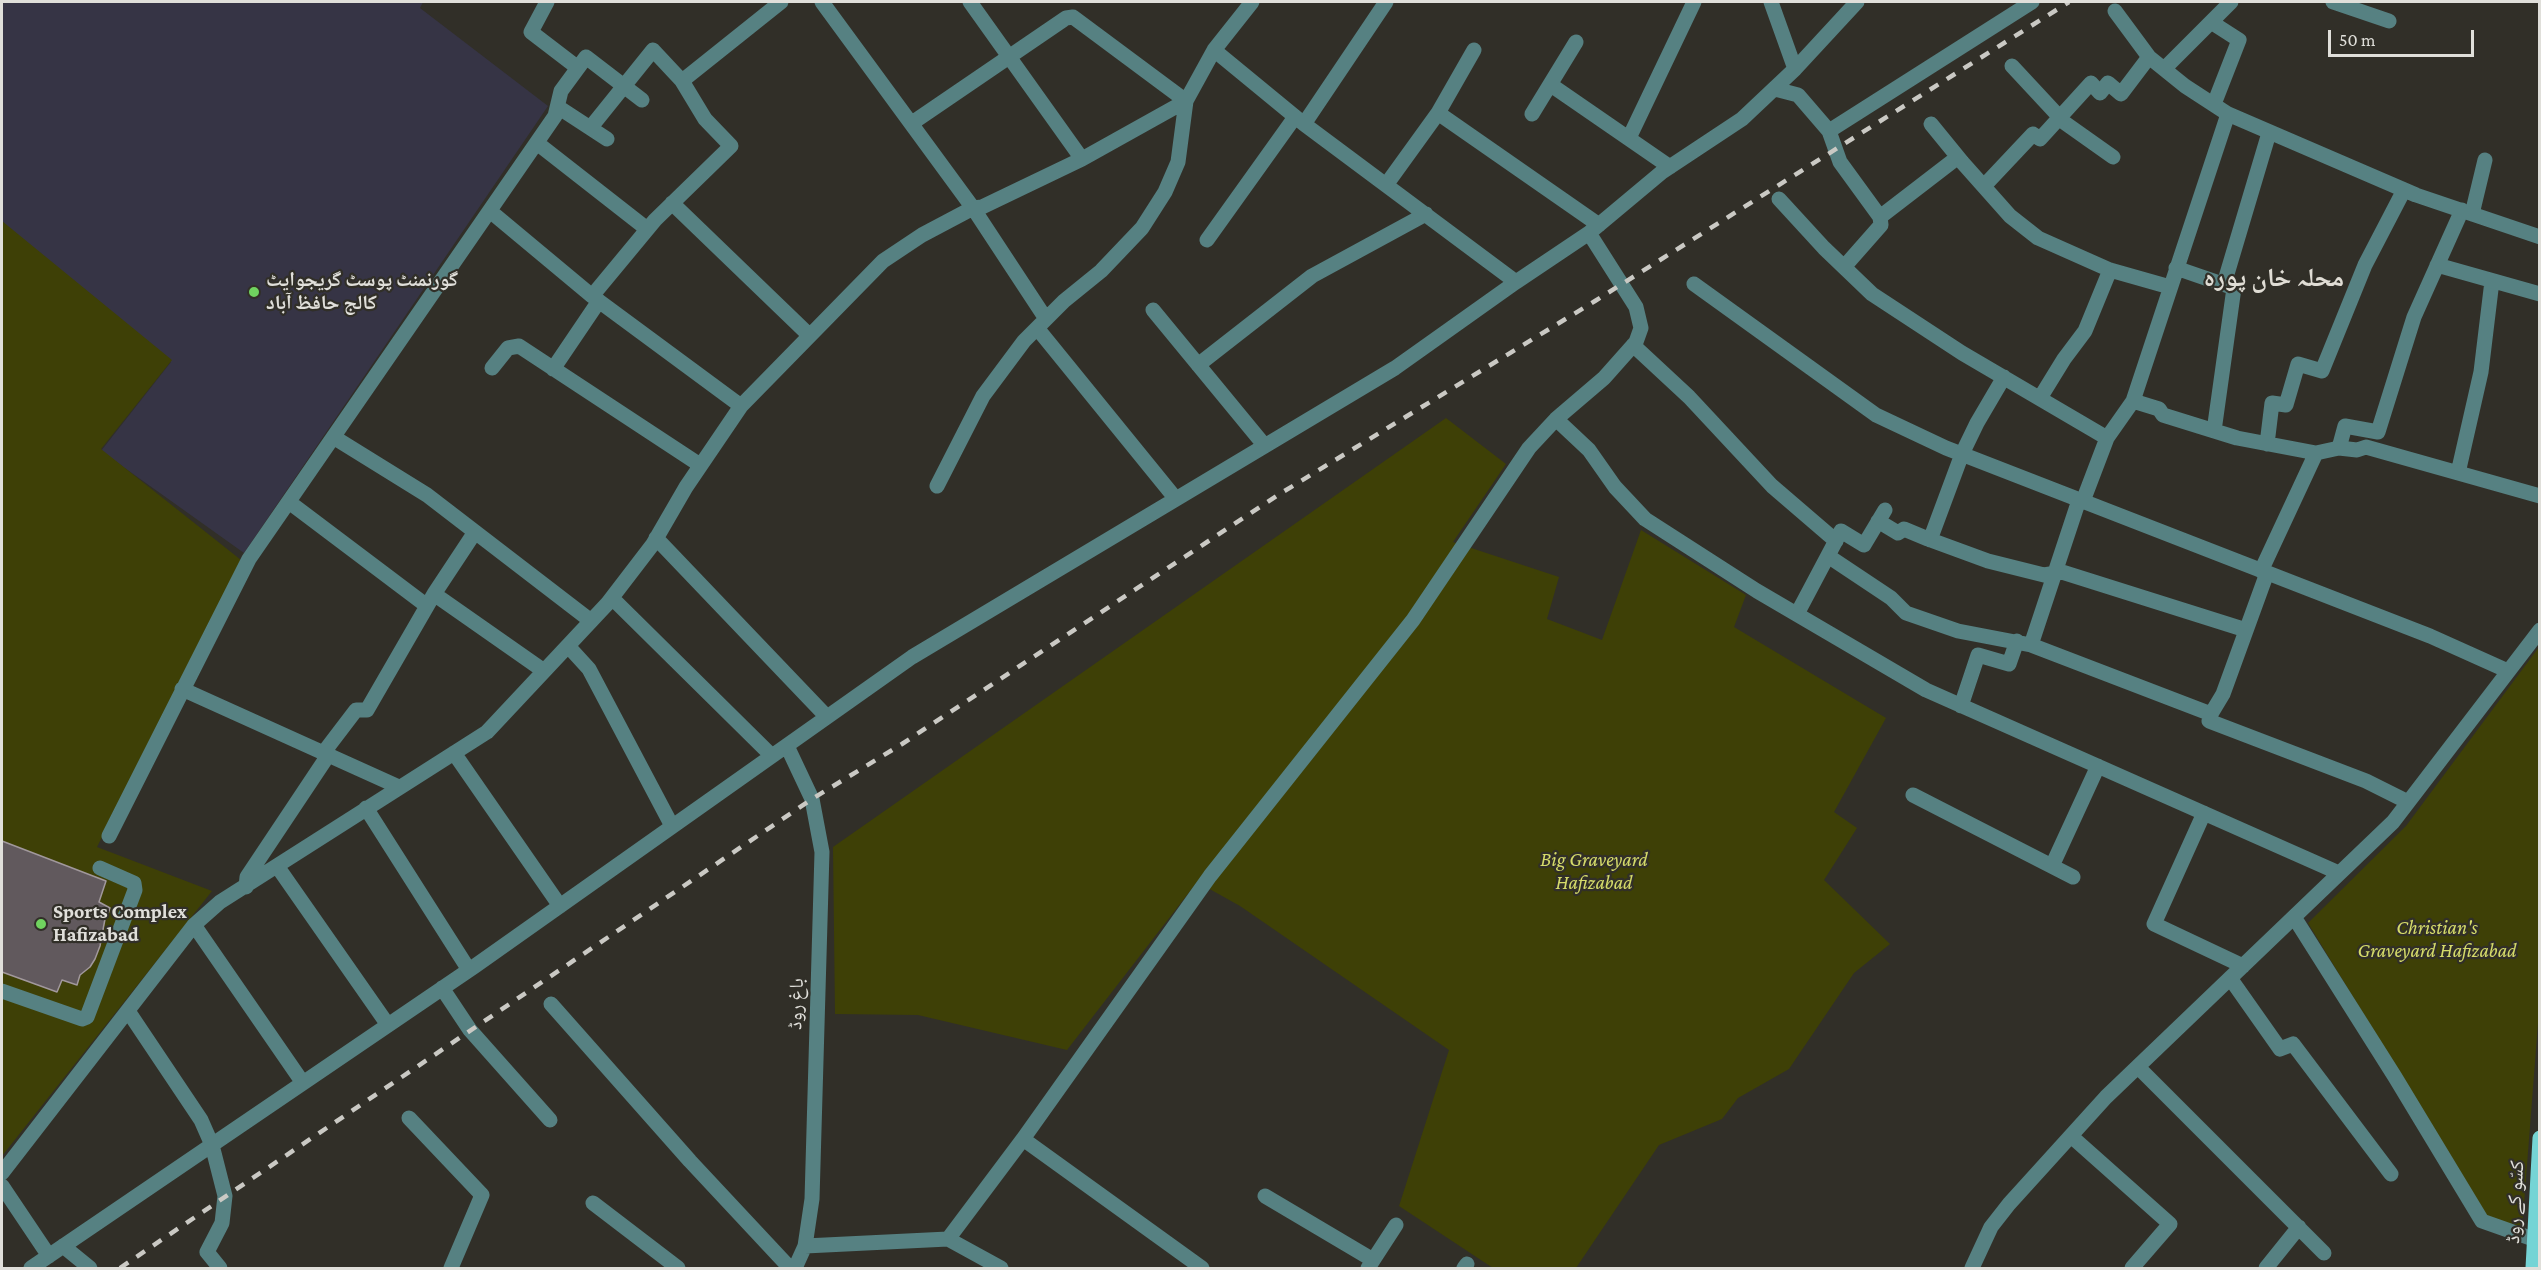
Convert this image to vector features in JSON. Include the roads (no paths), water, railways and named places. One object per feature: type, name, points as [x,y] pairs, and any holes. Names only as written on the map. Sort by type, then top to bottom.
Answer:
[{"type":"main road","name":"کسّو کے روڈ","points":[[2533,1269],[2540,1138]]},
{"type":"street","points":[[547,2],[531,32],[578,68]]},
{"type":"street","points":[[682,81],[781,2]]},
{"type":"street","points":[[822,2],[973,208],[1042,324],[1176,499]]},
{"type":"street","points":[[970,2],[1082,159]]},
{"type":"street","points":[[937,486],[983,396],[1024,341],[1101,271],[1142,228],[1165,192],[1178,162],[1186,101],[1214,50],[1252,2]]},
{"type":"street","points":[[1207,240],[1300,121],[1386,2]]},
{"type":"street","points":[[1629,138],[1694,2]]},
{"type":"street","points":[[1771,2],[1796,69]]},
{"type":"street","points":[[31,1269],[469,970],[912,657],[1395,368],[1594,229],[1670,167],[1742,119],[1796,69],[1857,2]]},
{"type":"street","points":[[1829,131],[2032,2]]},
{"type":"street","points":[[2164,69],[2231,2]]},
{"type":"street","points":[[2333,2],[2389,21]]},
{"type":"street","points":[[2115,11],[2149,57],[2228,114],[2404,190],[2540,237]]},
{"type":"street","points":[[912,123],[1066,18],[1073,16],[1186,101]]},
{"type":"street","points":[[2211,22],[2239,40],[2214,104]]},
{"type":"street","points":[[1532,114],[1576,42]]},
{"type":"street","points":[[553,369],[596,298],[647,229],[731,147],[705,119],[682,81],[653,50],[591,128]]},
{"type":"street","points":[[1214,50],[1300,121],[1516,282]]},
{"type":"street","points":[[1386,185],[1438,113],[1474,50]]},
{"type":"street","points":[[109,836],[249,559],[555,116],[561,91],[586,57],[642,100]]},
{"type":"street","points":[[1984,186],[2033,134],[2040,139],[2091,83],[2100,93],[2108,83],[2121,94],[2149,57]]},
{"type":"street","points":[[2012,66],[2060,117],[2113,157]]},
{"type":"street","points":[[1551,85],[1670,167]]},
{"type":"street","points":[[1774,89],[1798,95],[1829,131],[1840,162],[1880,217],[1881,225],[1844,267]]},
{"type":"street","points":[[2,1173],[195,925],[220,902],[487,732],[612,598],[656,538],[700,465],[741,406],[808,335],[883,261],[922,235],[973,208],[982,207],[1082,159],[1186,101]]},
{"type":"street","points":[[558,107],[607,139]]},
{"type":"street","points":[[948,1239],[1023,1139],[1210,876],[1413,620],[1529,448],[1556,419],[1604,378],[1634,345],[1641,328],[1636,307],[1594,229],[1438,113]]},
{"type":"street","points":[[1961,706],[1978,655],[2009,664],[2024,643],[2056,573],[2081,500],[2107,438],[2133,401],[2228,114]]},
{"type":"street","points":[[1931,124],[2010,216],[2038,238],[2110,270],[2170,286]]},
{"type":"street","points":[[2223,284],[2269,133]]},
{"type":"street","points":[[537,143],[647,229]]},
{"type":"street","points":[[1880,217],[1958,157]]},
{"type":"street","points":[[2340,448],[2345,426],[2378,432],[2414,317],[2437,266],[2467,212],[2485,160]]},
{"type":"street","points":[[2267,444],[2272,403],[2286,405],[2298,364],[2322,371],[2365,266],[2404,190]]},
{"type":"street","points":[[1779,199],[1872,294],[1962,353],[2107,438]]},
{"type":"street","points":[[672,203],[808,335]]},
{"type":"street","points":[[490,211],[596,298],[741,406]]},
{"type":"street","points":[[1198,365],[1312,276],[1426,214]]},
{"type":"street","points":[[2437,266],[2540,294]]},
{"type":"street","points":[[2176,268],[2234,288],[2214,431]]},
{"type":"street","points":[[2040,398],[2064,359],[2085,331],[2110,270]]},
{"type":"street","points":[[2458,473],[2481,372],[2492,280]]},
{"type":"street","points":[[1694,284],[1876,415],[1962,454],[2430,636],[2508,671]]},
{"type":"street","points":[[1153,310],[1264,446]]},
{"type":"street","points":[[1634,345],[1689,397],[1772,486],[1836,541]]},
{"type":"street","points":[[492,369],[508,348],[519,346],[700,465]]},
{"type":"street","points":[[1930,540],[1962,454],[2004,377]]},
{"type":"street","points":[[2133,401],[2159,409],[2163,415],[2267,444],[2316,453],[2340,448],[2357,450],[2366,447],[2540,496]]},
{"type":"street","points":[[1556,419],[1589,450],[1615,487],[1645,519],[1797,614],[1926,690],[2339,873]]},
{"type":"street","points":[[334,438],[427,495],[591,621]]},
{"type":"street","points":[[2316,453],[2264,572],[2223,694],[2209,721],[2366,782],[2408,802]]},
{"type":"street","points":[[289,502],[431,600],[544,671]]},
{"type":"street","points":[[1797,614],[1841,531],[1864,545],[1881,515],[1898,533],[1904,529],[1988,561],[2044,575],[2062,572],[2246,630]]},
{"type":"street","points":[[246,887],[247,877],[326,753],[356,710],[367,710],[431,600],[475,532]]},
{"type":"street","points":[[656,538],[827,717]]},
{"type":"street","points":[[1828,556],[1892,598],[1906,613],[1958,631],[2024,643],[2211,714]]},
{"type":"street","points":[[612,598],[772,756]]},
{"type":"street","points":[[1972,1269],[1991,1227],[2106,1097],[2393,822],[2540,630]]},
{"type":"street","points":[[568,646],[589,669],[672,826]]},
{"type":"street","points":[[182,689],[399,788]]},
{"type":"street","name":"باغ روڈ","points":[[787,746],[812,799],[822,852],[812,1199],[805,1246],[795,1269]]},
{"type":"street","points":[[454,753],[560,906]]},
{"type":"street","points":[[2052,866],[2098,766]]},
{"type":"street","points":[[1913,795],[2073,877]]},
{"type":"street","points":[[366,808],[469,970]]},
{"type":"street","points":[[2204,813],[2154,924],[2243,966]]},
{"type":"street","points":[[277,866],[388,1025]]},
{"type":"street","points":[[2,991],[82,1019],[87,1017],[135,891],[134,883],[100,868]]},
{"type":"street","points":[[2294,917],[2482,1221],[2533,1239]]},
{"type":"street","points":[[195,925],[303,1083]]},
{"type":"street","points":[[2230,978],[2280,1049],[2293,1044],[2391,1174]]},
{"type":"street","points":[[442,988],[470,1030],[550,1120]]},
{"type":"street","points":[[550,1004],[790,1269]]},
{"type":"street","points":[[128,1011],[201,1120],[212,1145],[225,1196],[222,1223],[207,1252],[220,1269]]},
{"type":"street","points":[[2138,1067],[2324,1253]]},
{"type":"street","points":[[410,1118],[482,1195],[451,1269]]},
{"type":"street","points":[[2072,1136],[2170,1224],[2132,1269]]},
{"type":"street","points":[[1023,1139],[1202,1269]]},
{"type":"street","points":[[2,1186],[49,1256]]},
{"type":"street","points":[[1265,1196],[1370,1264],[1396,1225]]},
{"type":"street","points":[[594,1203],[678,1269]]},
{"type":"street","points":[[2266,1269],[2299,1227]]},
{"type":"street","points":[[805,1246],[948,1239],[1000,1268]]},
{"type":"street","points":[[63,1246],[90,1269]]},
{"type":"railway","points":[[120,1268],[812,799],[902,744],[1278,495],[1595,301],[2069,2]]},
{"type":"place","name":"گورنمنٹ پوسٹ گریجوایٹ کالج حافظ آباد","points":[[254,292]]},
{"type":"place","name":"Sports Complex Hafizabad","points":[[41,924]]},
{"type":"district","name":"محلہ خان پورہ","points":[[2274,278]]},
{"type":"park label","name":"Big Graveyard Hafizabad","points":[[1594,872]]},
{"type":"park label","name":"Christian's Graveyard Hafizabad","points":[[2437,940]]}]
